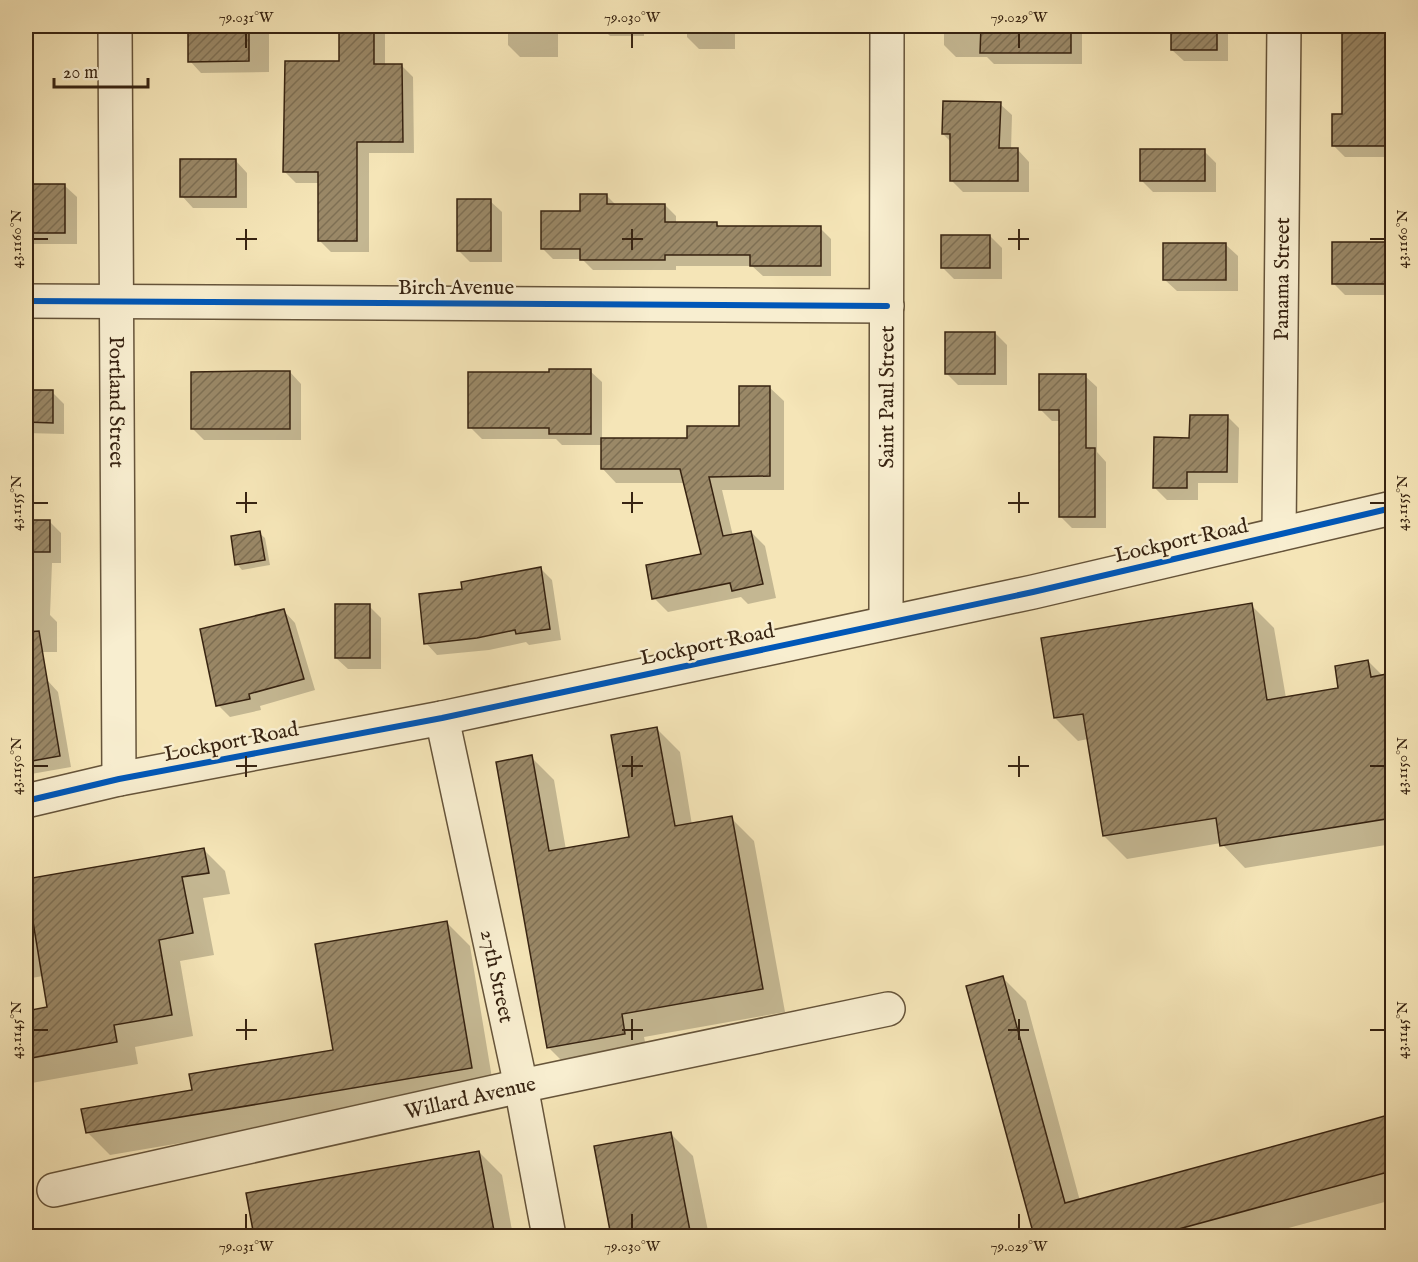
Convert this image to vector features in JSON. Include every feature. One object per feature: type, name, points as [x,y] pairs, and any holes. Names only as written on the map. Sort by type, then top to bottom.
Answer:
[{"type":"street","name":"Portland Street","points":[[115,26],[119,779]]},
{"type":"street","name":"Saint Paul Street","points":[[886,623],[887,26]]},
{"type":"street","name":"Panama Street","points":[[1279,534],[1284,26]]},
{"type":"street","name":"Birch Avenue","points":[[26,301],[887,306]]},
{"type":"street","name":"Lockport Road","points":[[26,801],[119,779],[442,718],[1033,592],[1392,508]]},
{"type":"street","name":"27th Street","points":[[442,718],[521,1086],[549,1236]]},
{"type":"street","name":"Willard Avenue","points":[[54,1190],[521,1086],[888,1009]]},
{"type":"building","points":[[188,26],[249,26],[249,61],[188,62]]},
{"type":"building","points":[[339,26],[374,26],[374,64],[402,64],[403,142],[357,142],[357,241],[318,241],[318,172],[283,172],[285,61],[339,61]]},
{"type":"building","points":[[981,26],[1071,26],[1071,53],[980,53]]},
{"type":"building","points":[[1171,26],[1217,26],[1217,50],[1171,50]]},
{"type":"building","points":[[1342,29],[1388,29],[1388,114],[1392,114],[1392,146],[1332,146],[1332,114],[1342,114]]},
{"type":"building","points":[[943,101],[1001,102],[999,148],[1018,148],[1018,181],[950,181],[950,134],[942,134]]},
{"type":"building","points":[[1140,149],[1205,149],[1205,181],[1140,181]]},
{"type":"building","points":[[180,159],[236,159],[236,197],[180,197]]},
{"type":"building","points":[[26,184],[65,184],[65,233],[26,233]]},
{"type":"building","points":[[580,194],[607,194],[607,204],[665,204],[665,222],[717,222],[717,226],[821,226],[821,266],[750,266],[750,255],[665,255],[665,260],[580,260],[580,249],[541,249],[541,211],[580,211]]},
{"type":"building","points":[[457,199],[491,199],[491,251],[457,251]]},
{"type":"building","points":[[941,235],[990,235],[990,268],[941,268]]},
{"type":"building","points":[[1332,242],[1387,242],[1387,284],[1332,284]]},
{"type":"building","points":[[1163,243],[1226,243],[1226,280],[1163,280]]},
{"type":"building","points":[[945,332],[995,332],[995,374],[945,374]]},
{"type":"building","points":[[549,369],[591,369],[591,434],[549,434],[549,428],[468,428],[468,372],[549,372]]},
{"type":"building","points":[[290,371],[290,429],[191,429],[191,372]]},
{"type":"building","points":[[1039,374],[1086,374],[1086,448],[1095,448],[1095,517],[1059,517],[1059,410],[1039,410]]},
{"type":"building","points":[[739,386],[770,386],[770,476],[709,477],[723,536],[751,531],[763,584],[732,591],[730,583],[652,599],[646,565],[701,554],[680,469],[601,469],[601,438],[687,438],[687,426],[739,426]]},
{"type":"building","points":[[26,390],[53,390],[53,423],[26,422]]},
{"type":"building","points":[[1190,415],[1228,415],[1227,472],[1187,472],[1187,488],[1153,488],[1154,437],[1189,438]]},
{"type":"building","points":[[26,520],[50,520],[50,552],[26,552]]},
{"type":"building","points":[[260,531],[265,560],[235,565],[231,536]]},
{"type":"building","points":[[541,567],[550,629],[516,634],[515,630],[477,638],[424,644],[419,594],[462,589],[461,582]]},
{"type":"building","points":[[1252,603],[1267,700],[1338,688],[1335,666],[1368,660],[1371,677],[1392,673],[1392,818],[1220,846],[1216,818],[1103,836],[1083,714],[1054,718],[1041,638]]},
{"type":"building","points":[[335,604],[370,604],[370,658],[335,658]]},
{"type":"building","points":[[284,609],[304,679],[249,694],[250,699],[216,706],[200,629]]},
{"type":"building","points":[[39,631],[60,756],[26,762],[26,632]]},
{"type":"building","points":[[657,727],[675,826],[732,816],[763,989],[622,1014],[625,1034],[547,1048],[496,762],[532,755],[549,851],[629,837],[611,735]]},
{"type":"building","points":[[204,848],[209,873],[182,877],[193,933],[159,940],[172,1015],[114,1025],[117,1042],[26,1059],[26,1011],[47,1007],[26,879]]},
{"type":"building","points":[[447,921],[472,1068],[86,1133],[81,1109],[192,1090],[189,1074],[333,1050],[315,944]]},
{"type":"building","points":[[1003,976],[1065,1203],[1392,1114],[1392,1171],[1153,1236],[1034,1236],[966,986]]},
{"type":"building","points":[[671,1132],[691,1236],[611,1236],[594,1146]]},
{"type":"building","points":[[479,1151],[495,1236],[254,1236],[246,1193]]},
{"type":"cycle path","points":[[26,301],[887,306]]},
{"type":"cycle path","points":[[26,801],[119,779],[442,718],[1033,592],[1392,508]]}]
